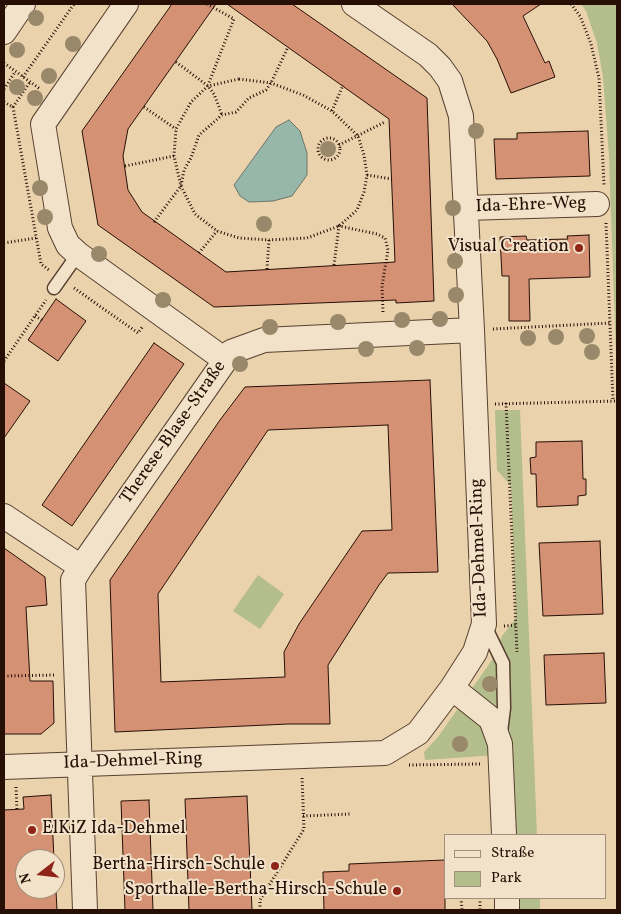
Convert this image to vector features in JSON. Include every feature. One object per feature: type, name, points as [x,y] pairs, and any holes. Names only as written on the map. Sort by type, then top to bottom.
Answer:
[{"type":"street","points":[[4,32],[23,4]]},
{"type":"street","points":[[126,4],[43,124],[60,228],[68,245],[78,254],[225,360]]},
{"type":"street","name":"Ida-Dehmel-Ring","points":[[4,767],[385,753],[418,733],[452,688],[475,652],[484,624],[461,116],[450,81],[440,67],[428,55],[354,4]]},
{"type":"street","name":"Ida-Ehre-Weg","points":[[466,208],[597,204]]},
{"type":"street","name":"Therese-Blase-Straße","points":[[85,910],[74,580],[81,567],[231,352],[264,340],[472,330]]},
{"type":"street","points":[[4,511],[81,567]]},
{"type":"street","points":[[452,688],[491,719],[500,754],[504,834]]},
{"type":"lane","points":[[54,288],[78,254]]},
{"type":"lane","points":[[484,624],[502,663],[504,708],[500,754]]},
{"type":"path","points":[[23,77],[74,4]]},
{"type":"path","points":[[206,4],[234,19],[208,86],[191,102],[176,128],[174,156],[180,186],[195,214],[217,231],[239,238],[269,240],[307,238],[339,226],[357,210],[364,192],[367,175],[364,155],[358,136],[332,111],[303,95],[271,82],[238,78],[208,86]]},
{"type":"path","points":[[154,222],[180,186],[184,170],[191,158],[199,135],[222,114],[236,112],[249,98],[266,90],[288,47]]},
{"type":"path","points":[[176,62],[208,86],[214,94],[222,114]]},
{"type":"path","points":[[4,63],[57,102]]},
{"type":"path","points":[[4,89],[15,72]]},
{"type":"path","points":[[4,102],[13,107],[30,82]]},
{"type":"path","points":[[332,111],[342,85]]},
{"type":"path","points":[[144,107],[176,128]]},
{"type":"path","points":[[339,145],[385,122]]},
{"type":"path","points":[[326,138],[334,139],[339,145],[339,153],[335,159],[327,160],[320,157],[318,150],[320,142],[326,138]]},
{"type":"path","points":[[125,166],[174,156]]},
{"type":"path","points":[[367,175],[392,179]]},
{"type":"path","points":[[334,266],[339,226]]},
{"type":"path","points":[[339,226],[378,234],[385,238],[388,250],[382,286],[385,335]]},
{"type":"path","points":[[200,253],[217,231]]},
{"type":"path","points":[[4,243],[36,238]]},
{"type":"path","points":[[267,269],[269,240]]},
{"type":"path","points":[[4,361],[54,288]]},
{"type":"path","points":[[35,316],[42,320]]},
{"type":"path","points":[[472,330],[610,323]]},
{"type":"path","points":[[475,404],[617,401]]},
{"type":"path","points":[[506,403],[517,654]]},
{"type":"path","points":[[4,676],[76,674]]},
{"type":"path","points":[[385,753],[392,766],[500,754]]},
{"type":"path","points":[[260,910],[260,900],[304,829],[302,784]]},
{"type":"path","points":[[303,816],[351,814]]},
{"type":"green space","points":[[581,4],[617,4],[617,384],[609,156],[603,77],[597,43],[586,11]]},
{"type":"green space","points":[[495,410],[520,410],[537,834],[514,834],[511,754],[425,760],[424,752],[438,737],[492,660],[502,636],[516,618],[511,486],[497,470]]},
{"type":"green space","points":[[258,575],[284,594],[260,629],[233,611]]},
{"type":"green space","points":[[517,899],[540,899],[540,910],[517,910]]},
{"type":"shaded area","points":[[289,120],[300,131],[307,153],[307,175],[292,196],[273,201],[249,202],[240,196],[234,185],[276,127]]},
{"type":"building","points":[[172,4],[216,4],[128,129],[123,156],[128,190],[142,212],[226,272],[395,262],[389,119],[227,4],[292,4],[427,98],[434,301],[396,303],[396,300],[214,307],[98,225],[82,131]]},
{"type":"building","points":[[452,4],[541,4],[523,16],[545,63],[549,61],[555,77],[511,93],[497,59],[487,41]]},
{"type":"building","points":[[588,131],[590,176],[496,179],[494,139],[517,139],[517,133]]},
{"type":"building","points":[[589,235],[590,277],[529,279],[530,321],[509,321],[509,276],[502,276],[500,237],[526,236],[527,240],[568,239],[567,236]]},
{"type":"building","points":[[56,299],[86,321],[58,361],[28,340]]},
{"type":"building","points":[[154,343],[184,364],[72,526],[42,505]]},
{"type":"building","points":[[430,380],[438,572],[388,573],[379,585],[328,665],[330,724],[288,724],[115,732],[110,580],[220,420],[245,387]],"holes":[[[388,425],[392,530],[362,531],[299,624],[284,652],[285,677],[161,682],[158,594],[268,430]]]},
{"type":"building","points":[[4,383],[30,401],[4,438]]},
{"type":"building","points":[[582,441],[583,479],[586,479],[586,495],[578,496],[578,505],[537,507],[536,474],[531,474],[530,458],[536,457],[536,442]]},
{"type":"building","points":[[600,541],[603,614],[543,616],[539,543]]},
{"type":"building","points":[[4,548],[45,577],[47,605],[26,607],[30,681],[53,681],[54,723],[41,734],[4,734]]},
{"type":"building","points":[[604,653],[606,703],[546,705],[544,655]]},
{"type":"building","points":[[51,795],[54,849],[15,849],[15,899],[56,899],[57,910],[4,910],[4,810],[24,809],[23,797]]},
{"type":"building","points":[[247,796],[252,910],[189,910],[185,799]]},
{"type":"building","points":[[149,800],[153,910],[125,910],[121,801]]},
{"type":"building","name":"Sporthalle-Bertha-Hirsch-Schule","points":[[444,860],[445,910],[324,910],[323,872],[349,871],[349,864]]},
{"type":"place","name":"Visual Creation","points":[[579,248]]},
{"type":"place","name":"ElKiZ Ida-Dehmel","points":[[32,830]]},
{"type":"place","name":"Bertha-Hirsch-Schule","points":[[275,866]]},
{"type":"place","name":"Sporthalle-Bertha-Hirsch-Schule","points":[[397,891]]}]
